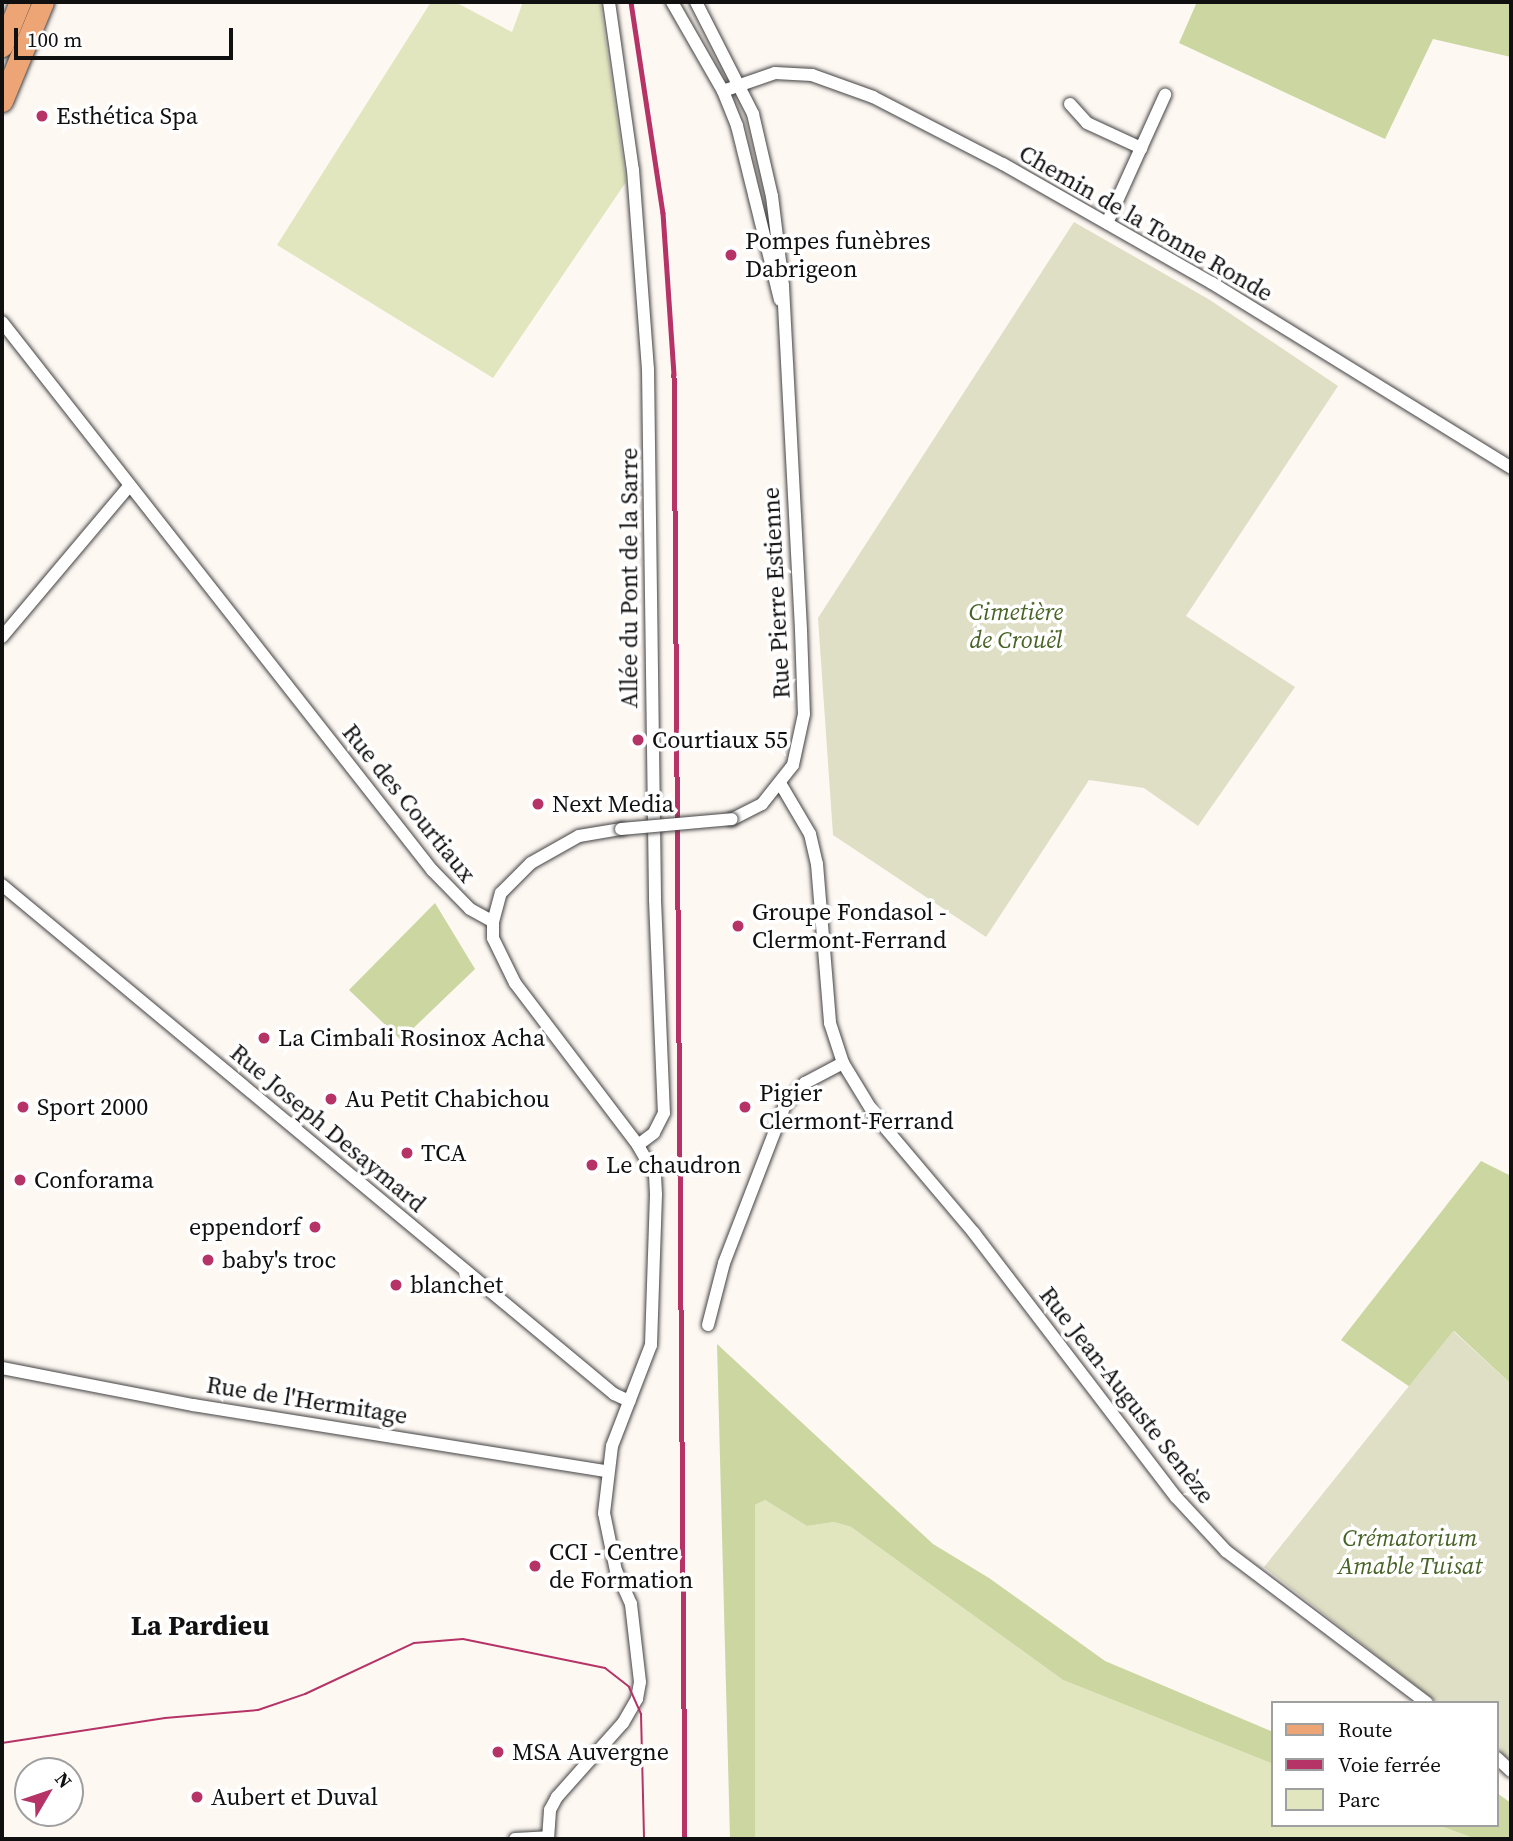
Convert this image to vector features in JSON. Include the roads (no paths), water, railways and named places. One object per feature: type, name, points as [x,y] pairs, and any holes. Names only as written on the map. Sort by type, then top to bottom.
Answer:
[{"type":"main road","points":[[2,46],[20,2]]},
{"type":"main road","points":[[2,101],[43,2]]},
{"type":"street","name":"Allée du Pont de la Sarre","points":[[609,2],[633,170],[648,369],[655,900],[664,1113],[654,1133],[638,1145]]},
{"type":"street","name":"Rue Pierre Estienne","points":[[493,922],[501,893],[531,863],[579,836],[621,829],[732,819],[762,804],[780,783],[796,755],[804,714],[780,301],[751,172],[723,91],[672,2]]},
{"type":"street","name":"Rue Pierre Estienne","points":[[696,2],[741,85],[762,145],[772,196],[783,286],[780,301]]},
{"type":"street","name":"Chemin de la Tonne Ronde","points":[[723,91],[775,73],[840,81],[1107,223],[1511,468]]},
{"type":"street","points":[[1107,223],[1164,95]]},
{"type":"street","points":[[1070,104],[1087,123],[1141,148]]},
{"type":"street","name":"Rue des Courtiaux","points":[[2,322],[432,870],[470,909],[493,922]]},
{"type":"street","points":[[2,638],[129,486]]},
{"type":"street","points":[[708,1325],[728,1251],[785,1105],[806,1083],[843,1063],[825,995],[817,864],[810,834],[780,783]]},
{"type":"street","name":"Rue Joseph Desaymard","points":[[2,885],[614,1394],[629,1401]]},
{"type":"street","points":[[493,922],[493,938],[515,983],[638,1145],[655,1185],[652,1331],[647,1365],[629,1401],[606,1471],[604,1513],[609,1546],[631,1604],[640,1682],[623,1723],[557,1797],[550,1810],[548,1838],[516,1839]]},
{"type":"street","name":"Rue Jean-Auguste Senèze","points":[[843,1063],[887,1132],[974,1233],[1189,1512],[1226,1551],[1424,1701]]},
{"type":"street","name":"Rue de l'Hermitage","points":[[2,1368],[193,1405],[606,1471]]},
{"type":"tram line","points":[[2,1743],[165,1718],[258,1710],[305,1694],[414,1643],[463,1639],[605,1668],[629,1687],[641,1714],[644,1839]]},
{"type":"railway","points":[[631,2],[663,213],[674,375],[685,1839]]},
{"type":"place","name":"Esthética Spa","points":[[42,116]]},
{"type":"place","name":"Pompes funèbres Dabrigeon","points":[[731,255]]},
{"type":"place","name":"Courtiaux 55","points":[[638,740]]},
{"type":"place","name":"Next Media","points":[[538,804]]},
{"type":"place","name":"Groupe Fondasol - Clermont-Ferrand","points":[[738,926]]},
{"type":"place","name":"La Cimbali Rosinox Acha","points":[[264,1038]]},
{"type":"place","name":"Au Petit Chabichou","points":[[331,1099]]},
{"type":"place","name":"Sport 2000","points":[[23,1107]]},
{"type":"place","name":"Pigier Clermont-Ferrand","points":[[745,1107]]},
{"type":"place","name":"TCA","points":[[407,1153]]},
{"type":"place","name":"Le chaudron","points":[[592,1165]]},
{"type":"place","name":"Conforama","points":[[20,1180]]},
{"type":"place","name":"eppendorf","points":[[315,1227]]},
{"type":"place","name":"baby's troc","points":[[208,1260]]},
{"type":"place","name":"blanchet","points":[[396,1285]]},
{"type":"place","name":"CCI - Centre de Formation","points":[[535,1566]]},
{"type":"place","name":"MSA Auvergne","points":[[498,1752]]},
{"type":"place","name":"Aubert et Duval","points":[[197,1797]]},
{"type":"district","name":"La Pardieu","points":[[200,1625]]},
{"type":"park label","name":"Cimetière de Crouël","points":[[1016,626]]},
{"type":"park label","name":"Crématorium Amable Tuisat","points":[[1410,1552]]}]
